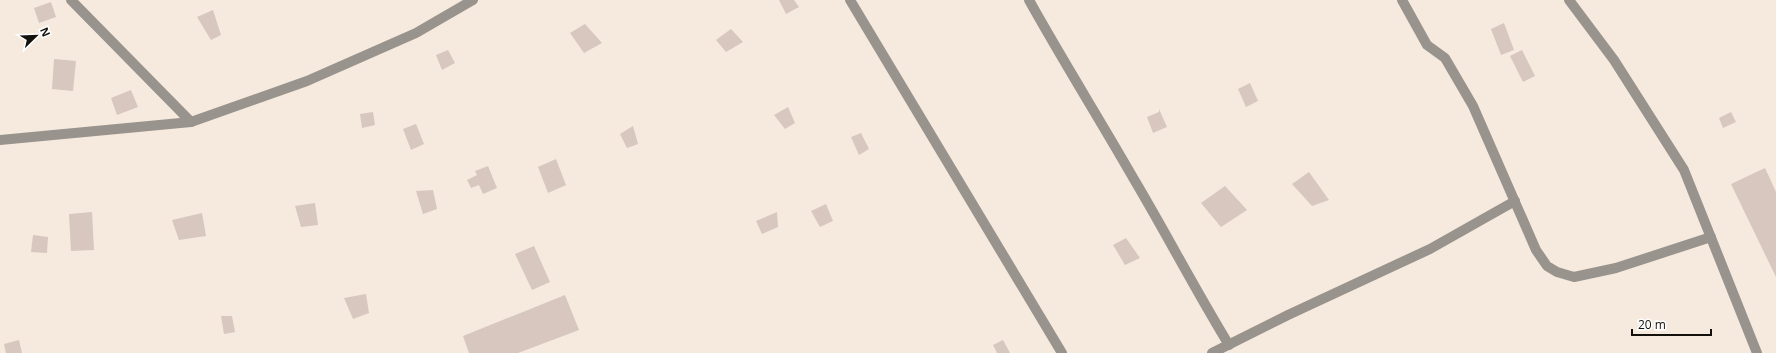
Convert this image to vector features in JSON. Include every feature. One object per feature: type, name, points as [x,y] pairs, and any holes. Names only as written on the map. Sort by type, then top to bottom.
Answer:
[{"type":"street","points":[[71,0],[191,122]]},
{"type":"street","points":[[0,140],[191,122],[307,82],[416,33],[473,0]]},
{"type":"street","points":[[850,0],[1062,353]]},
{"type":"street","points":[[1029,0],[1229,345]]},
{"type":"street","points":[[1402,0],[1427,45],[1445,58],[1473,106],[1536,250],[1547,266],[1557,272],[1574,277],[1616,268],[1710,238]]},
{"type":"street","points":[[1569,0],[1614,60],[1684,170],[1757,353]]},
{"type":"street","points":[[1212,353],[1288,315],[1430,249],[1515,201]]},
{"type":"building","points":[[779,0],[794,0],[799,7],[786,14]]},
{"type":"building","points":[[51,2],[56,17],[39,23],[34,8]]},
{"type":"building","points":[[213,10],[221,35],[211,40],[197,17]]},
{"type":"building","points":[[1504,23],[1514,50],[1501,55],[1491,29]]},
{"type":"building","points":[[585,24],[602,43],[584,53],[570,33]]},
{"type":"building","points":[[731,29],[743,42],[726,52],[716,40]]},
{"type":"building","points":[[448,50],[455,63],[442,70],[436,55]]},
{"type":"building","points":[[1522,50],[1535,76],[1523,82],[1510,56]]},
{"type":"building","points":[[54,59],[76,61],[73,91],[52,89]]},
{"type":"building","points":[[1250,83],[1258,101],[1246,107],[1238,89]]},
{"type":"building","points":[[131,90],[138,107],[117,115],[111,98]]},
{"type":"building","points":[[788,107],[795,123],[785,129],[774,115]]},
{"type":"building","points":[[1159,109],[1167,127],[1153,133],[1147,117],[1159,112]]},
{"type":"building","points":[[373,112],[375,125],[362,128],[360,114]]},
{"type":"building","points":[[1731,112],[1736,122],[1723,128],[1719,118]]},
{"type":"building","points":[[416,124],[424,144],[411,150],[403,129]]},
{"type":"building","points":[[633,126],[638,144],[627,148],[620,134]]},
{"type":"building","points":[[861,133],[869,149],[859,155],[851,137]]},
{"type":"building","points":[[556,159],[566,185],[548,193],[538,167]]},
{"type":"building","points":[[488,166],[497,188],[483,194],[479,185],[471,188],[467,180],[477,175],[475,171]]},
{"type":"building","points":[[1765,168],[1776,192],[1776,277],[1731,184]]},
{"type":"building","points":[[1309,172],[1329,200],[1312,206],[1292,184]]},
{"type":"building","points":[[1225,186],[1247,210],[1221,227],[1201,203]]},
{"type":"building","points":[[433,190],[437,209],[423,214],[416,191]]},
{"type":"building","points":[[315,203],[318,225],[301,227],[295,206]]},
{"type":"building","points":[[826,204],[833,221],[820,227],[811,211]]},
{"type":"building","points":[[92,212],[94,250],[71,251],[69,214]]},
{"type":"building","points":[[777,212],[778,227],[762,234],[756,221]]},
{"type":"building","points":[[202,213],[206,236],[179,240],[172,220]]},
{"type":"building","points":[[33,235],[48,237],[47,253],[31,252]]},
{"type":"building","points":[[1126,238],[1140,258],[1125,265],[1113,245]]},
{"type":"building","points":[[534,246],[550,282],[532,290],[515,254]]},
{"type":"building","points":[[366,294],[369,313],[353,319],[344,298]]},
{"type":"building","points":[[565,295],[579,330],[518,353],[469,353],[463,336]]},
{"type":"building","points":[[221,316],[232,316],[235,332],[224,334]]},
{"type":"building","points":[[19,340],[22,353],[6,353],[4,344]]},
{"type":"building","points":[[1003,340],[1010,353],[997,353],[993,345]]}]
